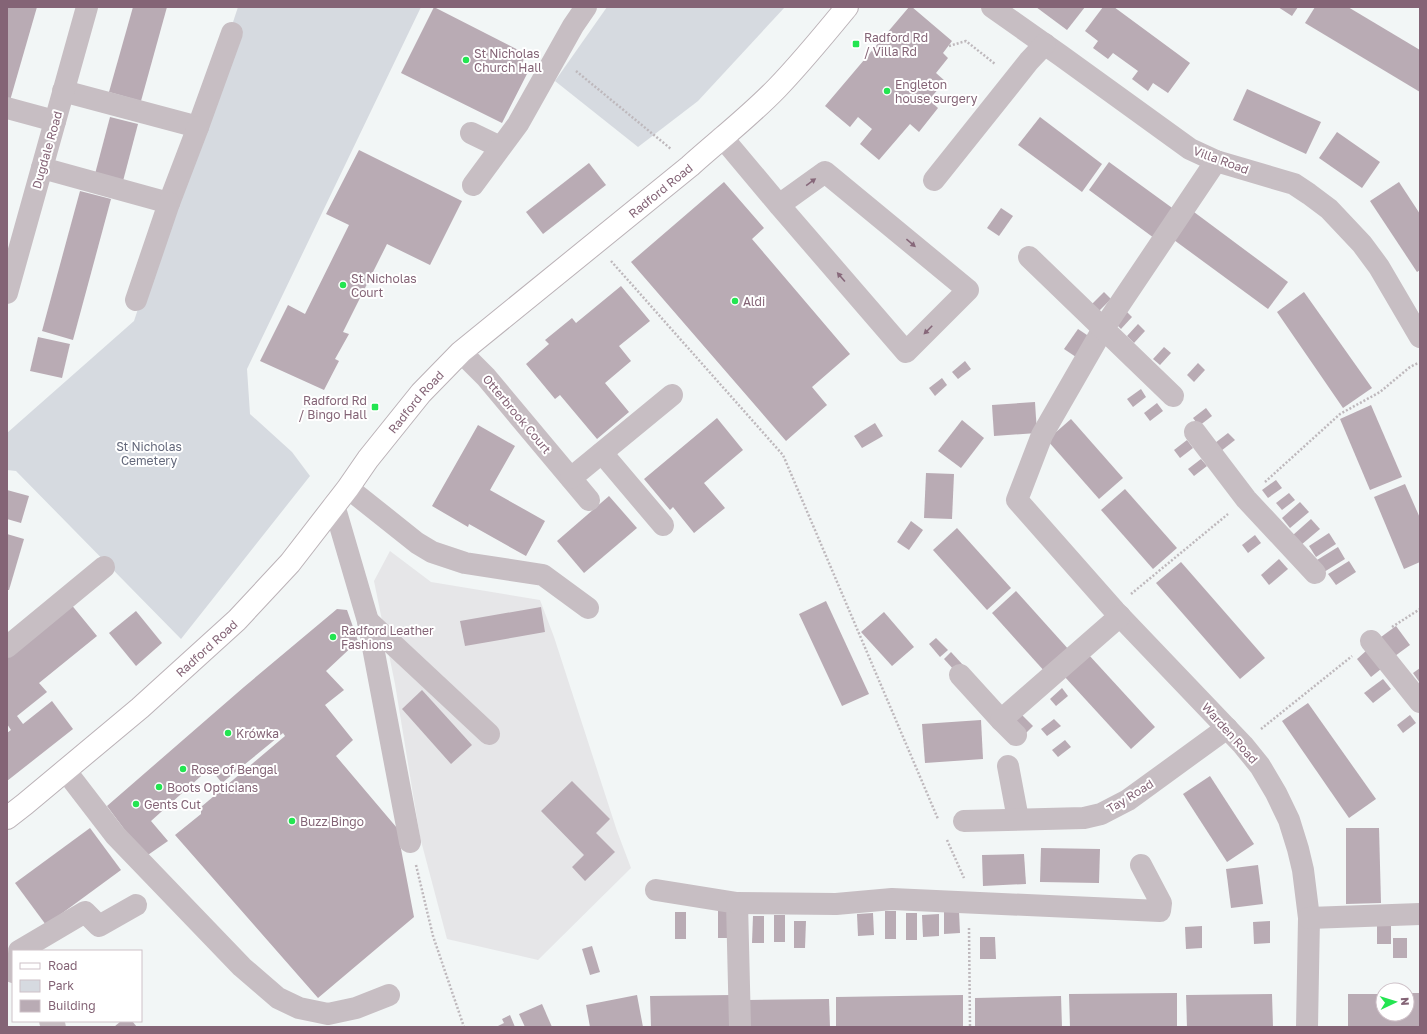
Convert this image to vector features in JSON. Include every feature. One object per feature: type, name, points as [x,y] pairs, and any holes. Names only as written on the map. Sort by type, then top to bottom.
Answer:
[{"type":"main road","name":"Radford Road","points":[[7,818],[140,708],[237,620],[290,563],[348,488],[368,459],[421,393],[461,352],[690,166],[780,84],[805,59],[847,7]]},
{"type":"street","name":"Dugdale Road","points":[[7,293],[12,258],[42,168],[87,7]]},
{"type":"street","points":[[473,185],[518,124],[573,26],[586,7]]},
{"type":"street","name":"Villa Road","points":[[992,7],[1190,149],[1216,161],[1294,184],[1309,194],[1329,210],[1362,244],[1375,261],[1420,337]]},
{"type":"street","points":[[136,300],[232,33]]},
{"type":"street","points":[[934,180],[1014,79],[1045,44]]},
{"type":"street","points":[[63,91],[198,127]]},
{"type":"street","points":[[7,108],[55,121]]},
{"type":"street","points":[[471,133],[500,147]]},
{"type":"street","points":[[722,137],[779,205],[906,352],[968,290],[825,172],[779,205]]},
{"type":"street","points":[[1103,329],[1216,161]]},
{"type":"street","points":[[42,168],[170,203]]},
{"type":"street","points":[[1029,257],[1173,396]]},
{"type":"street","name":"Warden Road","points":[[1103,329],[1042,435],[1017,500],[1120,616],[1243,745],[1260,766],[1276,793],[1289,820],[1298,849],[1309,918],[1307,1027]]},
{"type":"street","name":"Otterbrook Court","points":[[461,352],[486,377],[589,500]]},
{"type":"street","points":[[571,478],[672,395]]},
{"type":"street","points":[[1195,432],[1246,500],[1315,573]]},
{"type":"street","points":[[602,453],[663,525]]},
{"type":"street","points":[[348,488],[417,543],[432,552],[465,563],[543,575],[588,608]]},
{"type":"street","points":[[334,505],[368,621],[410,842]]},
{"type":"street","points":[[7,647],[104,567]]},
{"type":"street","points":[[960,674],[1008,727],[1120,616]]},
{"type":"street","points":[[368,621],[490,734]]},
{"type":"street","points":[[1371,641],[1420,702]]},
{"type":"street","name":"Tay Road","points":[[964,821],[1084,818],[1101,814],[1128,800],[1227,728]]},
{"type":"street","points":[[1008,766],[1018,819]]},
{"type":"street","points":[[65,770],[115,835],[242,967],[278,998],[299,1008],[328,1014],[356,1008],[389,995]]},
{"type":"street","points":[[656,890],[737,903],[836,904],[892,899],[1160,911],[1161,903],[1141,865]]},
{"type":"street","points":[[737,903],[740,1027]]},
{"type":"street","points":[[21,950],[85,912],[99,926],[136,905]]},
{"type":"street","points":[[1309,918],[1420,914]]},
{"type":"path","points":[[949,46],[966,41],[1014,79]]},
{"type":"path","points":[[574,69],[674,152]]},
{"type":"path","points":[[595,242],[783,455],[941,825]]},
{"type":"path","points":[[1243,745],[1283,710],[1371,641],[1420,609]]},
{"type":"path","points":[[947,839],[969,890],[970,1027]]},
{"type":"path","points":[[410,842],[433,936],[464,1027]]},
{"type":"shaded area","points":[[390,551],[431,582],[540,600],[554,637],[617,831],[631,868],[538,960],[447,939],[420,837],[395,684],[374,581]]},
{"type":"green space","name":"St Nicholas Cemetery","points":[[238,7],[421,7],[247,369],[250,414],[292,452],[310,476],[181,639],[16,471],[7,470],[7,433],[134,321]]},
{"type":"green space","points":[[607,7],[785,7],[698,101],[638,147],[555,81]]},
{"type":"building","points":[[7,7],[37,7],[9,104],[7,103]]},
{"type":"building","points":[[133,7],[167,7],[141,101],[109,92]]},
{"type":"building","name":"St Nicholas Church Hall","points":[[434,7],[526,54],[521,66],[529,70],[502,123],[401,73]]},
{"type":"building","name":"Engleton house surgery","points":[[909,7],[912,7],[952,41],[943,53],[948,58],[936,73],[945,81],[929,100],[938,108],[919,132],[910,124],[879,160],[860,144],[872,129],[858,117],[850,127],[825,106]]},
{"type":"building","points":[[1036,7],[1085,7],[1067,30]]},
{"type":"building","points":[[1103,7],[1114,7],[1190,63],[1168,93],[1153,83],[1148,91],[1132,79],[1138,71],[1113,53],[1108,59],[1093,48],[1098,41],[1085,31]]},
{"type":"building","points":[[1278,7],[1298,7],[1292,16]]},
{"type":"building","points":[[1315,7],[1348,7],[1420,50],[1420,92],[1305,23]]},
{"type":"building","points":[[1247,89],[1321,122],[1306,154],[1233,120]]},
{"type":"building","points":[[110,117],[138,124],[123,181],[95,174]]},
{"type":"building","points":[[1040,117],[1102,164],[1082,192],[1018,145]]},
{"type":"building","points":[[1337,132],[1380,162],[1362,188],[1319,158]]},
{"type":"building","name":"St Nicholas Court","points":[[359,150],[462,201],[430,265],[387,244],[343,332],[349,334],[335,359],[339,361],[324,390],[260,361],[288,305],[305,314],[349,225],[326,214]]},
{"type":"building","points":[[1109,162],[1175,210],[1154,238],[1089,190]]},
{"type":"building","points":[[589,163],[606,185],[543,234],[526,212]]},
{"type":"building","name":"Aldi","points":[[724,182],[764,228],[752,239],[850,354],[812,387],[827,405],[786,441],[631,262]]},
{"type":"building","points":[[1399,182],[1420,214],[1420,270],[1417,272],[1370,201]]},
{"type":"building","points":[[80,191],[111,199],[73,340],[42,331]]},
{"type":"building","points":[[1001,208],[1013,216],[999,236],[987,228]]},
{"type":"building","points":[[1194,212],[1288,282],[1268,309],[1174,240]]},
{"type":"building","points":[[621,286],[650,321],[619,346],[631,361],[605,383],[629,412],[597,439],[560,395],[555,399],[526,364],[549,344],[545,340],[572,318],[576,323]]},
{"type":"building","points":[[1104,292],[1111,299],[1099,311],[1092,304]]},
{"type":"building","points":[[1304,292],[1372,388],[1343,408],[1277,312]]},
{"type":"building","points":[[1125,310],[1132,317],[1121,329],[1114,322]]},
{"type":"building","points":[[1138,324],[1145,331],[1134,343],[1127,336]]},
{"type":"building","points":[[1078,329],[1090,337],[1076,357],[1064,349]]},
{"type":"building","points":[[38,337],[70,344],[62,378],[30,371]]},
{"type":"building","points":[[1164,347],[1171,353],[1160,365],[1153,359]]},
{"type":"building","points":[[965,361],[971,369],[958,379],[952,372]]},
{"type":"building","points":[[1198,363],[1205,370],[1194,382],[1187,375]]},
{"type":"building","points":[[942,378],[947,385],[935,396],[929,388]]},
{"type":"building","points":[[1141,389],[1146,397],[1133,407],[1127,399]]},
{"type":"building","points":[[1035,402],[1037,433],[994,436],[992,405]]},
{"type":"building","points":[[1157,403],[1163,411],[1150,421],[1144,413]]},
{"type":"building","points":[[1371,405],[1402,477],[1370,490],[1340,419]]},
{"type":"building","points":[[1206,408],[1212,416],[1199,426],[1193,418]]},
{"type":"building","points":[[717,418],[743,450],[704,483],[725,508],[694,533],[673,507],[670,510],[644,479]]},
{"type":"building","points":[[1071,419],[1123,478],[1099,499],[1047,440]]},
{"type":"building","points":[[962,420],[984,438],[961,468],[938,451]]},
{"type":"building","points":[[875,423],[883,436],[862,448],[854,436]]},
{"type":"building","points":[[478,425],[515,446],[490,490],[545,521],[526,556],[469,524],[468,527],[432,506]]},
{"type":"building","points":[[1228,433],[1235,440],[1221,451],[1215,443]]},
{"type":"building","points":[[1187,440],[1193,448],[1180,458],[1174,450]]},
{"type":"building","points":[[1201,459],[1207,466],[1194,476],[1188,469]]},
{"type":"building","points":[[926,473],[954,474],[952,519],[924,518]]},
{"type":"building","points":[[1276,480],[1282,488],[1268,498],[1262,490]]},
{"type":"building","points":[[1405,484],[1420,518],[1420,562],[1404,569],[1374,497]]},
{"type":"building","points":[[1125,489],[1177,548],[1153,569],[1101,510]]},
{"type":"building","points":[[7,490],[29,496],[21,523],[7,519]]},
{"type":"building","points":[[1289,493],[1295,500],[1282,510],[1276,503]]},
{"type":"building","points":[[609,496],[637,528],[584,573],[557,541]]},
{"type":"building","points":[[1300,502],[1309,512],[1290,528],[1282,518]]},
{"type":"building","points":[[1311,519],[1320,529],[1301,545],[1293,535]]},
{"type":"building","points":[[911,521],[923,530],[909,550],[897,542]]},
{"type":"building","points":[[957,528],[1011,588],[987,610],[933,550]]},
{"type":"building","points":[[1329,533],[1336,544],[1316,557],[1309,546]]},
{"type":"building","points":[[7,534],[24,539],[9,590],[7,590]]},
{"type":"building","points":[[1255,535],[1261,543],[1248,553],[1242,545]]},
{"type":"building","points":[[1338,547],[1345,559],[1324,572],[1317,560]]},
{"type":"building","points":[[1279,559],[1288,569],[1269,585],[1261,575]]},
{"type":"building","points":[[1349,561],[1356,572],[1336,585],[1328,574]]},
{"type":"building","points":[[1181,562],[1265,658],[1240,679],[1156,583]]},
{"type":"building","points":[[1016,591],[1070,651],[1046,673],[992,613]]},
{"type":"building","points":[[826,601],[869,694],[842,706],[799,614]]},
{"type":"building","points":[[70,603],[97,636],[39,683],[47,692],[17,716],[23,724],[52,701],[73,729],[7,781],[7,733],[11,730],[7,724],[7,654]]},
{"type":"building","points":[[541,607],[545,632],[465,646],[460,621]]},
{"type":"building","name":"Buzz Bingo","points":[[337,609],[347,610],[358,641],[326,671],[344,690],[325,705],[353,740],[336,756],[397,828],[414,917],[318,998],[175,835],[201,814],[201,807],[285,736],[283,733],[222,783],[210,768],[151,821],[168,841],[145,857],[107,806],[244,687]]},
{"type":"building","points":[[136,611],[162,643],[136,666],[109,633]]},
{"type":"building","points":[[884,612],[914,647],[892,666],[861,632]]},
{"type":"building","points":[[1396,626],[1410,645],[1395,656],[1381,637]]},
{"type":"building","points":[[936,638],[948,650],[940,657],[929,644]]},
{"type":"building","points":[[1367,650],[1381,669],[1371,677],[1357,659]]},
{"type":"building","points":[[951,652],[963,665],[955,671],[944,659]]},
{"type":"building","points":[[1088,654],[1155,727],[1131,749],[1064,676]]},
{"type":"building","points":[[1420,668],[1420,683],[1413,673]]},
{"type":"building","points":[[1383,679],[1391,689],[1373,703],[1364,693]]},
{"type":"building","points":[[1062,688],[1068,696],[1056,706],[1050,699]]},
{"type":"building","points":[[422,690],[472,745],[451,764],[402,709]]},
{"type":"building","points":[[1308,703],[1376,799],[1349,818],[1282,721]]},
{"type":"building","points":[[1022,715],[1033,726],[1026,733],[1015,721]]},
{"type":"building","points":[[1410,715],[1416,723],[1403,733],[1397,725]]},
{"type":"building","points":[[1054,719],[1061,726],[1047,736],[1041,729]]},
{"type":"building","points":[[981,720],[983,759],[925,763],[922,724]]},
{"type":"building","points":[[1065,740],[1071,747],[1058,757],[1052,750]]},
{"type":"building","points":[[1210,776],[1254,844],[1227,862],[1183,794]]},
{"type":"building","points":[[572,781],[610,819],[596,833],[615,852],[585,881],[572,867],[584,855],[541,811]]},
{"type":"building","points":[[90,828],[121,870],[46,925],[15,883]]},
{"type":"building","points":[[1346,828],[1379,828],[1381,903],[1346,904]]},
{"type":"building","points":[[1041,848],[1100,849],[1099,883],[1040,882]]},
{"type":"building","points":[[1024,854],[1026,884],[983,886],[982,855]]},
{"type":"building","points":[[1258,865],[1263,904],[1231,908],[1226,869]]},
{"type":"building","points":[[718,910],[729,911],[728,938],[718,938]]},
{"type":"building","points":[[885,911],[896,911],[896,939],[885,939]]},
{"type":"building","points":[[959,911],[960,933],[944,934],[944,912]]},
{"type":"building","points":[[675,912],[686,912],[686,939],[675,939]]},
{"type":"building","points":[[873,913],[874,935],[858,936],[857,914]]},
{"type":"building","points":[[906,913],[917,913],[917,940],[906,940]]},
{"type":"building","points":[[939,914],[939,936],[923,937],[922,915]]},
{"type":"building","points":[[774,915],[785,915],[785,942],[774,942]]},
{"type":"building","points":[[753,916],[764,916],[764,943],[752,943]]},
{"type":"building","points":[[794,921],[806,921],[805,948],[794,948]]},
{"type":"building","points":[[1270,921],[1270,943],[1254,944],[1253,922]]},
{"type":"building","points":[[1377,924],[1391,924],[1391,944],[1377,944]]},
{"type":"building","points":[[1202,926],[1202,948],[1186,949],[1185,927]]},
{"type":"building","points":[[980,937],[995,937],[996,959],[980,959]]},
{"type":"building","points":[[1393,938],[1407,938],[1407,958],[1393,958]]},
{"type":"building","points":[[592,946],[600,972],[590,975],[582,949]]},
{"type":"building","points":[[1177,993],[1177,1026],[1070,1027],[1069,994]]},
{"type":"building","points":[[1415,993],[1420,993],[1420,1027],[1348,1027],[1348,994],[1375,994],[1375,1022],[1415,1022]]},
{"type":"building","points":[[1272,994],[1273,1027],[1187,1027],[1186,995]]},
{"type":"building","points":[[637,995],[643,1027],[590,1027],[586,1005]]},
{"type":"building","points":[[732,995],[733,1027],[651,1027],[650,996]]},
{"type":"building","points":[[963,995],[963,1027],[836,1027],[836,997]]},
{"type":"building","points":[[1061,996],[1062,1027],[975,1027],[975,998]]},
{"type":"building","points":[[829,999],[830,1027],[748,1027],[747,1000]]},
{"type":"building","points":[[542,1004],[552,1027],[525,1027],[519,1014]]},
{"type":"building","points":[[510,1015],[515,1027],[496,1027],[504,1023],[502,1019]]},
{"type":"building","points":[[120,1022],[133,1022],[137,1027],[114,1027]]},
{"type":"place","name":"Radford Rd / Villa Rd","points":[[856,44]]},
{"type":"place","name":"St Nicholas Church Hall","points":[[466,60]]},
{"type":"place","name":"Engleton house surgery","points":[[887,91]]},
{"type":"place","name":"St Nicholas Court","points":[[343,285]]},
{"type":"place","name":"Aldi","points":[[735,301]]},
{"type":"place","name":"Radford Rd / Bingo Hall","points":[[375,407]]},
{"type":"place","name":"Radford Leather Fashions","points":[[333,637]]},
{"type":"place","name":"Krówka","points":[[228,733]]},
{"type":"place","name":"Rose of Bengal","points":[[183,769]]},
{"type":"place","name":"Boots Opticians","points":[[159,787]]},
{"type":"place","name":"Gents Cut","points":[[136,804]]},
{"type":"place","name":"Buzz Bingo","points":[[292,821]]}]
